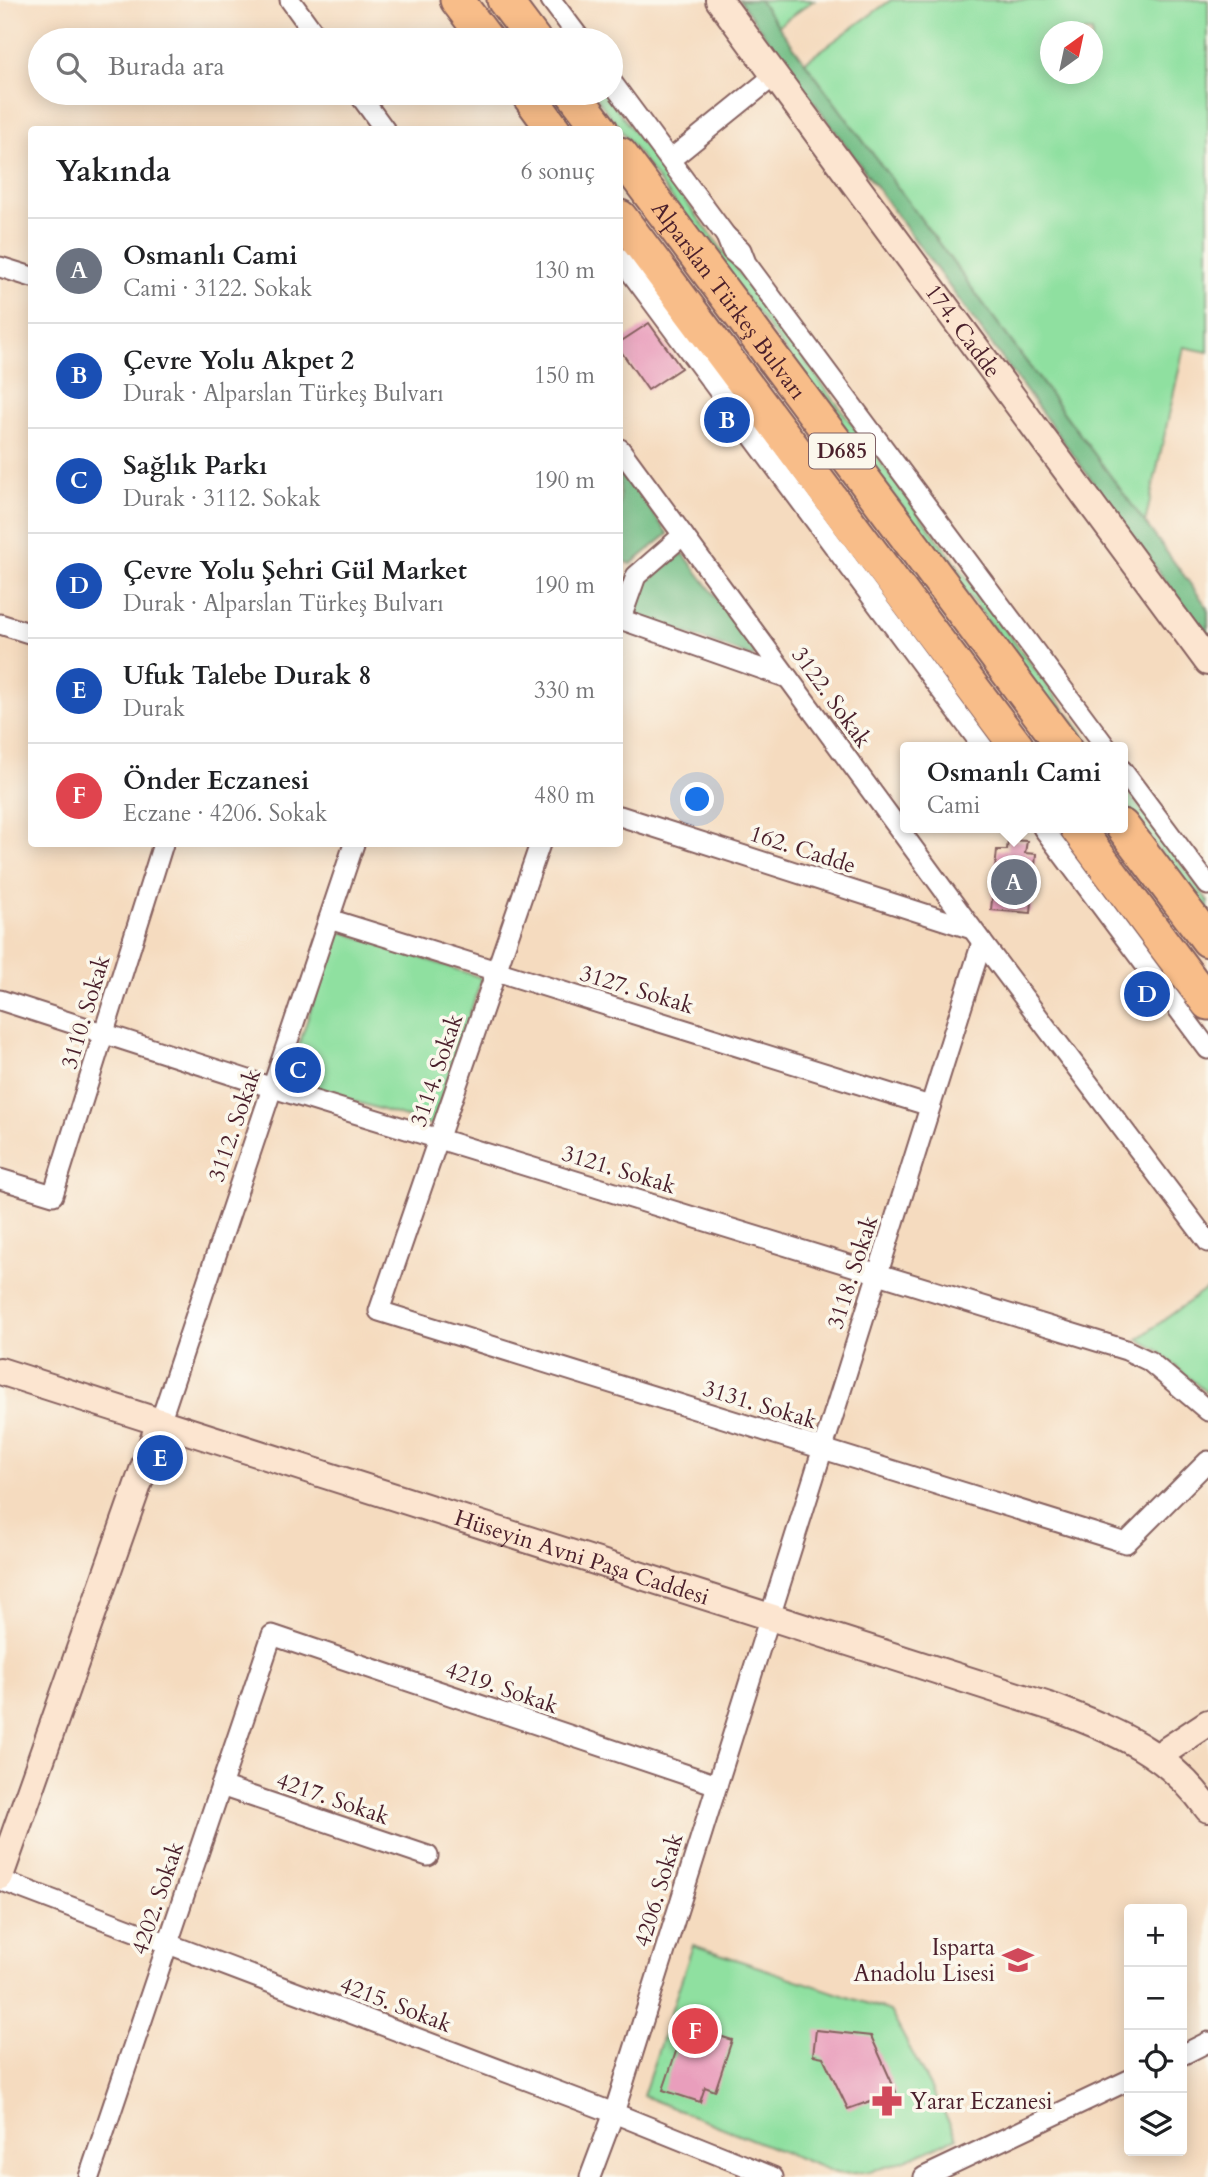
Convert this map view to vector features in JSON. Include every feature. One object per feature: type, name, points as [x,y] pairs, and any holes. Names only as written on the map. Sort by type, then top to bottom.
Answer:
[{"type":"highway","points":[[457,0],[478,28]]},
{"type":"highway","points":[[504,0],[525,28]]},
{"type":"highway","points":[[536,105],[551,126]]},
{"type":"highway","points":[[582,105],[598,126]]},
{"type":"highway","name":"Alparslan Türkeş Bulvarı","points":[[623,158],[1060,742]]},
{"type":"highway","name":"Alparslan Türkeş Bulvarı","points":[[623,221],[1013,742]]},
{"type":"highway","points":[[1081,833],[1208,1003]]},
{"type":"highway","points":[[1127,833],[1208,940]]},
{"type":"main road","name":"174. Cadde","points":[[719,0],[1208,662]]},
{"type":"main road","name":"Hüseyin Avni Paşa Caddesi","points":[[0,1371],[1055,1707],[1104,1726],[1158,1756],[1186,1782],[1208,1809]]},
{"type":"main road","points":[[0,1878],[160,1422]]},
{"type":"main road","points":[[1158,1756],[1208,1723]]},
{"type":"street","points":[[291,0],[311,28]]},
{"type":"street","points":[[551,0],[572,28]]},
{"type":"street","points":[[670,160],[775,75]]},
{"type":"street","points":[[623,97],[726,236],[737,245],[746,263],[1102,742]]},
{"type":"street","points":[[367,105],[382,126]]},
{"type":"street","points":[[623,262],[979,742]]},
{"type":"street","points":[[0,267],[28,276]]},
{"type":"street","name":"3122. Sokak","points":[[623,453],[900,830]]},
{"type":"street","points":[[623,612],[636,576],[683,535]]},
{"type":"street","points":[[623,621],[788,678]]},
{"type":"street","points":[[0,624],[28,633]]},
{"type":"street","points":[[1128,778],[1208,885]]},
{"type":"street","name":"162. Cadde","points":[[623,817],[977,935]]},
{"type":"street","name":"3122. Sokak","points":[[902,833],[1208,1242]]},
{"type":"street","points":[[1047,833],[1208,1049]]},
{"type":"street","name":"3110. Sokak","points":[[0,1178],[53,1195],[162,847]]},
{"type":"street","name":"3112. Sokak","points":[[160,1422],[353,847]]},
{"type":"street","name":"3114. Sokak","points":[[379,1311],[539,847]]},
{"type":"street","name":"3127. Sokak","points":[[329,919],[930,1106]]},
{"type":"street","name":"3118. Sokak","points":[[769,1616],[930,1106],[977,935]]},
{"type":"street","name":"3121. Sokak","points":[[0,1000],[438,1139],[1138,1355],[1159,1368],[1208,1411]]},
{"type":"street","name":"3131. Sokak","points":[[379,1311],[1126,1543],[1208,1461]]},
{"type":"street","name":"4206. Sokak","points":[[590,2177],[614,2113],[769,1616]]},
{"type":"street","name":"4219. Sokak","points":[[272,1635],[717,1785]]},
{"type":"street","name":"4202. Sokak","points":[[89,2177],[272,1635]]},
{"type":"street","name":"4217. Sokak","points":[[221,1786],[428,1856]]},
{"type":"street","name":"4215. Sokak","points":[[0,1878],[614,2113],[773,2177]]},
{"type":"street","points":[[1187,2052],[1208,2042]]},
{"type":"street","points":[[924,2177],[1124,2082]]},
{"type":"green space","points":[[739,0],[759,0],[1208,608],[1208,639]]},
{"type":"green space","points":[[759,0],[814,0],[778,26]]},
{"type":"green space","points":[[891,0],[1208,0],[1208,352],[1184,347],[1145,523],[805,62]]},
{"type":"green space","points":[[602,105],[614,105],[1089,742],[1078,742],[623,133],[623,126],[618,126]]},
{"type":"green space","points":[[623,472],[668,534],[631,564],[623,561]]},
{"type":"green space","points":[[683,553],[757,651],[753,657],[634,615],[647,582]]},
{"type":"green space","points":[[1128,793],[1208,901],[1208,916],[1128,808]]},
{"type":"green space","points":[[337,930],[482,978],[432,1125],[287,1081]]},
{"type":"green space","points":[[1208,1288],[1208,1394],[1156,1349],[1138,1339]]},
{"type":"green space","points":[[693,1945],[890,2011],[957,2137],[883,2168],[836,2173],[643,2096]]},
{"type":"building","points":[[649,323],[681,368],[648,390],[623,354],[623,340]]},
{"type":"building","points":[[1008,840],[1027,841],[1025,853],[1036,854],[1031,913],[991,910],[997,850],[1007,850]]},
{"type":"building","points":[[685,2025],[732,2040],[715,2091],[705,2087],[700,2102],[663,2090]]},
{"type":"building","points":[[816,2030],[871,2036],[896,2092],[848,2109],[823,2057],[813,2055]]},
{"type":"place","name":"Çevre Yolu Akpet 2","points":[[727,420]]},
{"type":"place","name":"Osmanlı Cami","points":[[1014,882]]},
{"type":"place","name":"Çevre Yolu Şehri Gül Market","points":[[1147,994]]},
{"type":"place","name":"Sağlık Parkı","points":[[298,1070]]},
{"type":"place","name":"Ufuk Talebe Durak 8","points":[[160,1458]]},
{"type":"place","name":"Isparta Anadolu Lisesi","points":[[1018,1960]]},
{"type":"place","name":"Önder Eczanesi","points":[[695,2031]]},
{"type":"place","name":"Yarar Eczanesi","points":[[887,2101]]}]
